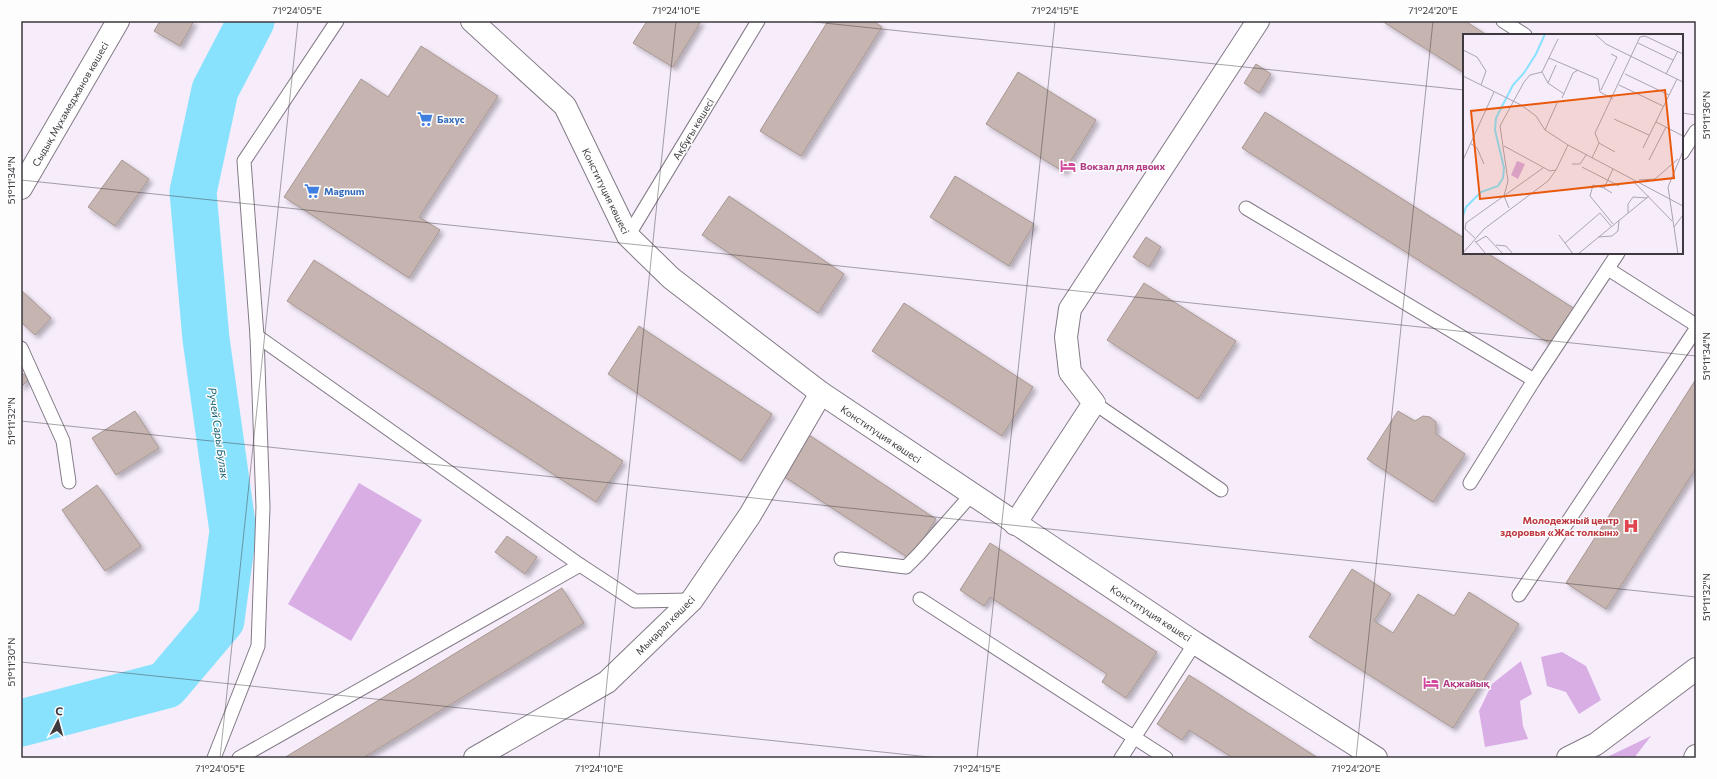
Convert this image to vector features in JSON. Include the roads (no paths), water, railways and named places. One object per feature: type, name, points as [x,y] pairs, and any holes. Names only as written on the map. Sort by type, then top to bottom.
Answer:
[{"type":"main road","name":"Сыдық Мұхамеджанов көшесі","points":[[21,188],[118,21]]},
{"type":"main road","name":"Конституция көшесі","points":[[472,21],[565,106],[628,236],[672,278],[821,393],[1015,524],[1321,723],[1364,755],[1388,758]]},
{"type":"main road","points":[[1015,524],[1094,403],[1070,372],[1066,337],[1070,309],[1251,24]]},
{"type":"main road","name":"Мыңарал көшесі","points":[[475,758],[607,682],[692,600],[750,515],[821,393]]},
{"type":"main road","points":[[1568,758],[1596,744],[1696,669]]},
{"type":"lane","points":[[214,758],[258,646],[263,507],[257,336],[244,161],[337,21]]},
{"type":"lane","name":"Ақбұғы көшесі","points":[[628,236],[758,21]]},
{"type":"lane","points":[[1502,21],[1523,34]]},
{"type":"lane","points":[[1683,151],[1690,135]]},
{"type":"lane","points":[[1246,208],[1534,380]]},
{"type":"lane","points":[[1470,483],[1534,380],[1617,254]]},
{"type":"lane","points":[[1608,269],[1696,325]]},
{"type":"lane","points":[[1518,595],[1696,329]]},
{"type":"lane","points":[[257,336],[580,565],[635,601],[692,600]]},
{"type":"lane","points":[[21,348],[63,441],[69,482]]},
{"type":"lane","points":[[1094,403],[1221,490]]},
{"type":"lane","points":[[841,559],[906,567],[971,494]]},
{"type":"lane","points":[[239,758],[580,565]]},
{"type":"lane","points":[[920,599],[1166,758]]},
{"type":"lane","points":[[1121,758],[1195,642]]},
{"type":"waterway","name":"Ручей Сары Булак","points":[[21,723],[166,685],[221,620],[233,531],[206,339],[193,192],[215,90],[251,21]]},
{"type":"place","name":"Бахус","points":[[425,119]]},
{"type":"place","name":"Вокзал для двоих","points":[[1068,166]]},
{"type":"place","name":"Magnum","points":[[312,191]]},
{"type":"place","name":"Молодежный центр здоровья «Жас толкын»","points":[[1631,526]]},
{"type":"place","name":"Ақжайық","points":[[1431,683]]}]
